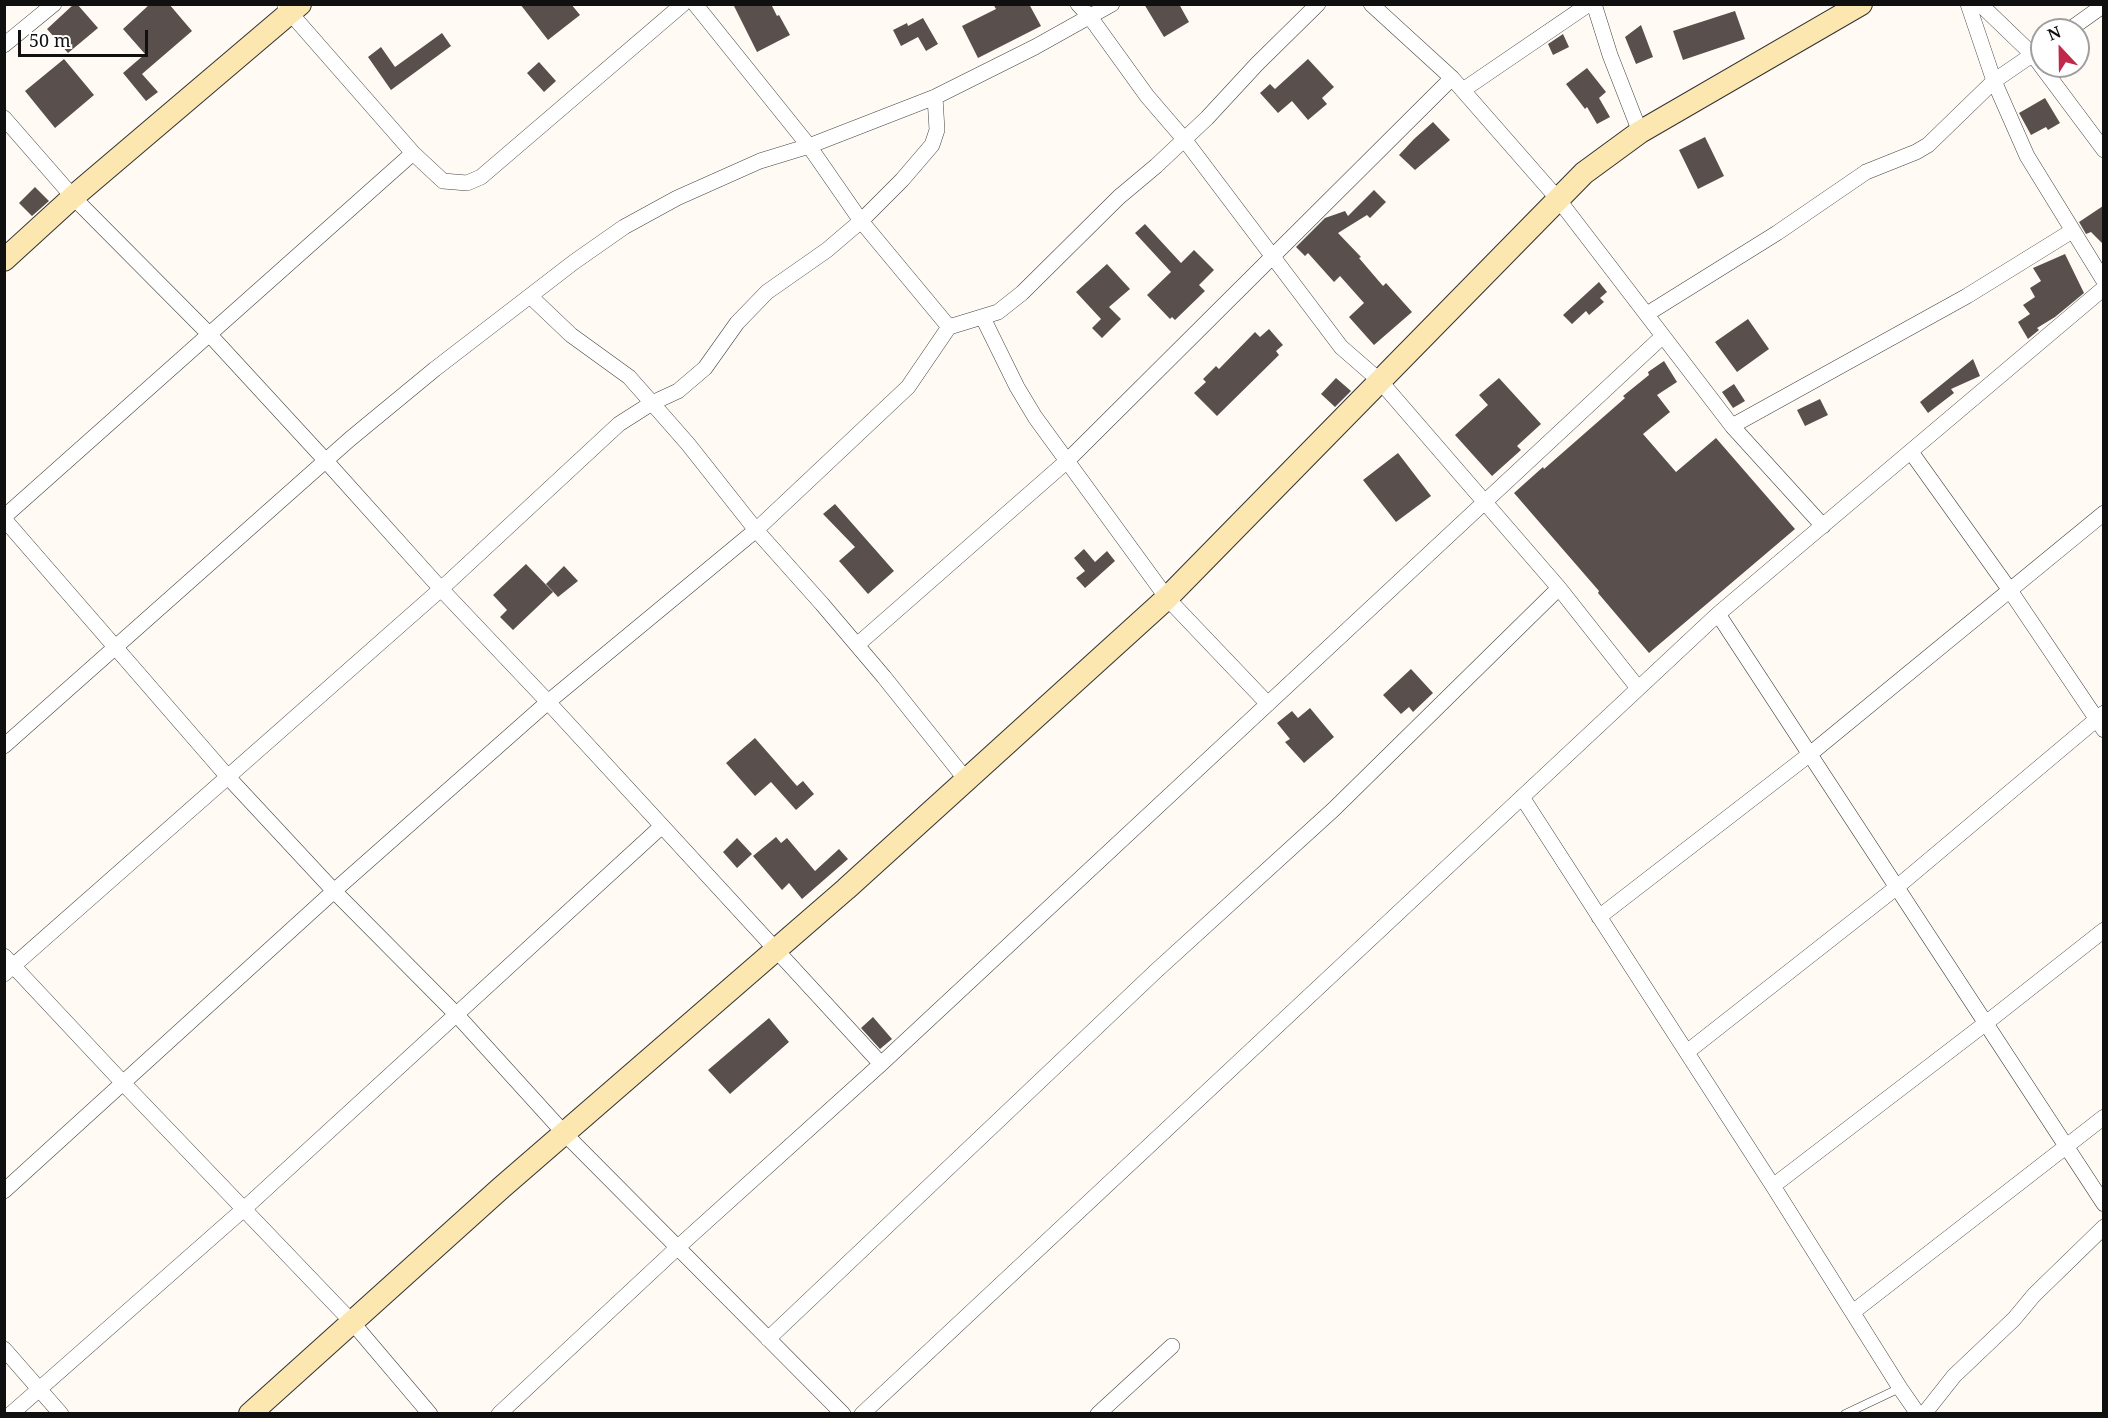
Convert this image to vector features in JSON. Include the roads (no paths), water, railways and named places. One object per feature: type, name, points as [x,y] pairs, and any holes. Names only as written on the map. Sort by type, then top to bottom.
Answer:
[{"type":"street","points":[[4,45],[54,4]]},
{"type":"street","points":[[4,260],[291,7],[413,153],[443,181],[467,183],[481,177],[683,4]]},
{"type":"street","points":[[695,4],[809,146],[861,221],[949,327]]},
{"type":"street","points":[[1078,4],[1090,17],[1147,96],[1184,139],[1341,347],[1380,381],[1559,588],[1638,688]]},
{"type":"street","points":[[4,746],[326,461],[435,369],[574,262],[624,227],[677,198],[760,161],[809,146],[935,97],[1035,47],[1112,4]]},
{"type":"street","points":[[4,1191],[334,891],[548,702],[756,530],[908,387],[949,327],[998,312],[1022,293],[1119,197],[1207,118],[1257,64],[1318,4]]},
{"type":"street","points":[[1371,4],[1452,78],[1558,199],[1732,426],[1823,526]]},
{"type":"street","points":[[1463,90],[1588,4]]},
{"type":"street","points":[[1593,4],[1640,132]]},
{"type":"street","points":[[250,1413],[564,1133],[967,781],[1167,598],[1597,162],[1640,132],[1862,4]]},
{"type":"street","points":[[1968,4],[1994,81],[2027,156],[2103,281]]},
{"type":"street","points":[[1980,4],[2030,46]]},
{"type":"street","points":[[2085,18],[2103,5]]},
{"type":"street","points":[[1647,314],[1777,233],[1866,172],[1928,145],[1994,81],[2030,57]]},
{"type":"street","points":[[857,645],[1067,461],[1452,78]]},
{"type":"street","points":[[2055,78],[2103,150]]},
{"type":"street","points":[[430,1413],[352,1322],[8,965],[228,777],[441,589],[620,424],[652,403],[678,391],[705,368],[737,323],[767,292],[827,250],[861,221],[932,145],[937,130],[935,97]]},
{"type":"street","points":[[4,118],[73,197],[210,335],[441,589],[881,1064]]},
{"type":"street","points":[[413,153],[4,518],[228,777],[334,891],[456,1014],[564,1133],[843,1413]]},
{"type":"street","points":[[1732,426],[1967,296],[2072,231]]},
{"type":"street","points":[[862,1413],[1718,614],[2103,288]]},
{"type":"street","points":[[530,296],[571,335],[629,377],[688,444],[756,530],[857,645],[967,781]]},
{"type":"street","points":[[983,318],[1017,387],[1035,417],[1167,598],[1268,704]]},
{"type":"street","points":[[499,1413],[881,1064],[1664,336]]},
{"type":"street","points":[[1687,1052],[1897,887],[2101,721],[1911,452]]},
{"type":"street","points":[[1599,916],[1810,754],[2103,513]]},
{"type":"street","points":[[768,1339],[1156,971],[1334,809],[1559,588]]},
{"type":"street","points":[[1718,614],[2103,1204]]},
{"type":"street","points":[[1522,797],[1918,1413]]},
{"type":"street","points":[[12,1413],[244,1208],[662,826]]},
{"type":"street","points":[[1773,1186],[2103,930]]},
{"type":"street","points":[[1853,1312],[2103,1117]]},
{"type":"street","points":[[1924,1413],[1954,1377],[2103,1227]]},
{"type":"street","points":[[1098,1413],[1172,1346]]},
{"type":"street","points":[[4,1349],[61,1413]]},
{"type":"lane","points":[[1845,1413],[1900,1388]]}]
